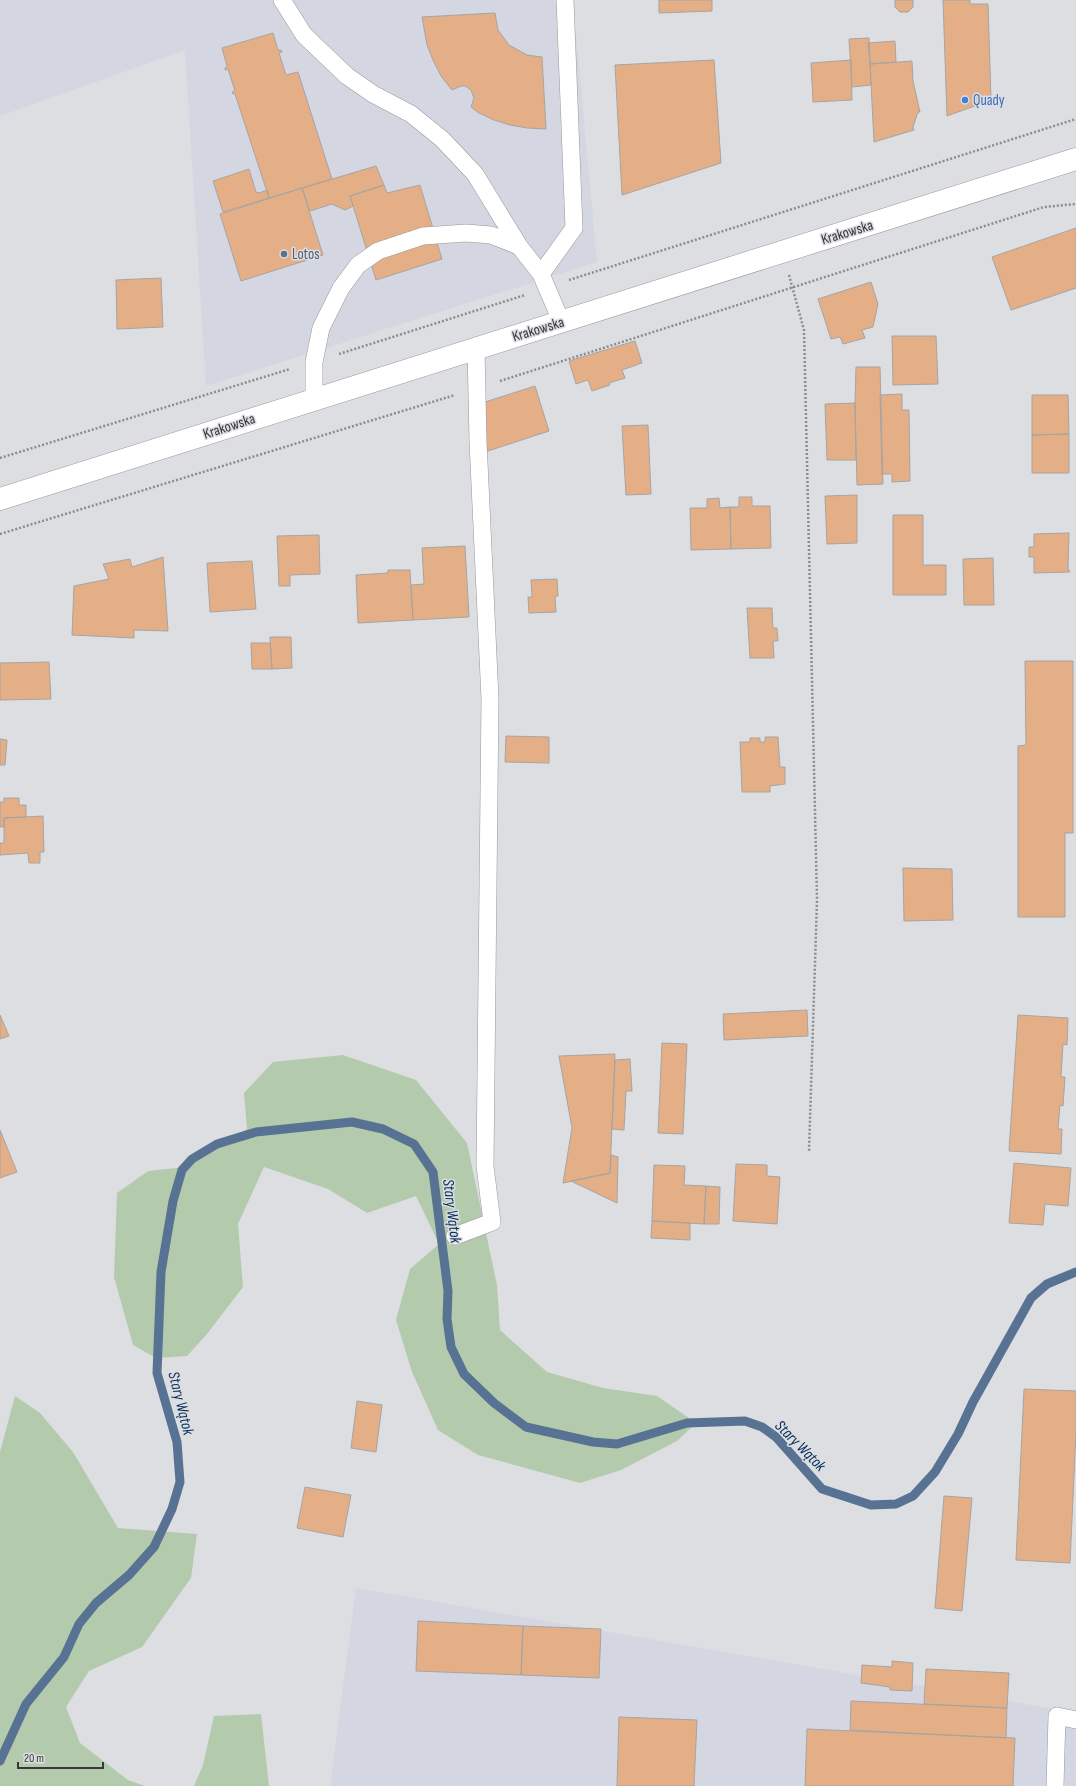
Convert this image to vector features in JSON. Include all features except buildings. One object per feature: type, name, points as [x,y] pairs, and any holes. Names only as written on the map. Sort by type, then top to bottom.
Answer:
[{"type":"street","name":"Krakowska","points":[[0,499],[1076,159]]},
{"type":"lane","points":[[282,0],[304,35],[346,76],[374,94],[411,114],[442,139],[475,174],[519,246],[541,274],[562,322]]},
{"type":"lane","points":[[541,274],[574,228],[565,0]]},
{"type":"lane","points":[[314,400],[314,362],[321,328],[340,288],[358,265],[378,251],[422,236],[466,233],[491,234],[519,246]]},
{"type":"lane","points":[[455,1236],[492,1222],[485,1166],[490,699],[476,388],[476,348]]},
{"type":"lane","points":[[1055,1786],[1057,1716],[1076,1720]]},
{"type":"path","points":[[0,534],[476,388],[1044,207],[1076,204]]},
{"type":"path","points":[[793,287],[804,330],[817,900],[809,1151]]},
{"type":"shaded area","points":[[0,0],[573,0],[597,262],[206,386],[185,50],[0,116]]},
{"type":"shaded area","points":[[356,1588],[1076,1713],[1076,1786],[330,1786]]},
{"type":"green space","points":[[343,1055],[416,1080],[467,1143],[497,1285],[500,1330],[547,1372],[603,1388],[657,1396],[696,1423],[677,1441],[621,1470],[580,1483],[478,1455],[438,1430],[412,1372],[396,1320],[410,1269],[439,1244],[416,1196],[367,1213],[328,1189],[264,1167],[238,1224],[243,1287],[207,1334],[187,1356],[156,1358],[133,1345],[114,1277],[117,1193],[148,1171],[186,1167],[190,1157],[247,1129],[244,1093],[273,1062]]},
{"type":"green space","points":[[15,1396],[40,1413],[73,1452],[118,1528],[197,1534],[191,1578],[142,1647],[89,1671],[66,1707],[80,1743],[128,1780],[145,1786],[0,1786],[0,1452]]},
{"type":"green space","points":[[261,1714],[269,1786],[194,1786],[203,1765],[214,1716]]},
{"type":"waterway","name":"Stary Wątok","points":[[0,1761],[26,1704],[64,1657],[79,1624],[96,1603],[129,1575],[154,1547],[172,1509],[180,1482],[177,1442],[157,1373],[161,1272],[173,1201],[182,1170],[192,1159],[217,1144],[256,1132],[352,1122],[383,1129],[414,1144],[433,1172],[448,1291],[447,1319],[451,1347],[464,1374],[494,1403],[526,1427],[593,1442],[617,1444],[687,1423],[745,1421],[762,1427],[776,1437],[822,1489],[871,1505],[896,1504],[913,1496],[935,1472],[958,1434],[973,1402],[1031,1298],[1047,1284],[1076,1272]]},
{"type":"place","name":"Quady","points":[[965,100]]},
{"type":"place","name":"Lotos","points":[[284,254]]}]
